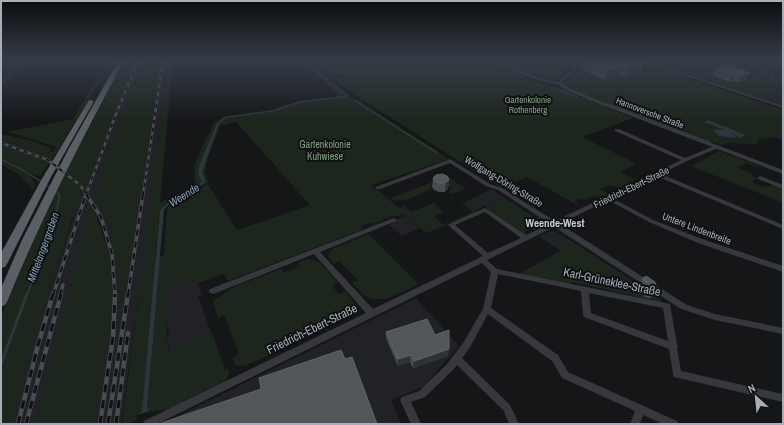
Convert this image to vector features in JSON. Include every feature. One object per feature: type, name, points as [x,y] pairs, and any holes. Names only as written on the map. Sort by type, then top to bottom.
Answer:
[{"type":"highway","points":[[1,264],[42,197],[104,81]]},
{"type":"highway","points":[[51,180],[109,81]]},
{"type":"highway","points":[[1,302],[42,197]]},
{"type":"street","name":"Hannoversche Straße","points":[[547,81],[560,84],[591,100],[783,172]]},
{"type":"street","points":[[702,81],[783,107]]},
{"type":"street","points":[[617,130],[685,160]]},
{"type":"street","name":"Friedrich-Ebert-Straße","points":[[147,424],[716,146]]},
{"type":"street","name":"Wolfgang-Döring-Straße","points":[[378,188],[404,179],[411,174],[450,161],[488,185],[500,189],[555,224],[670,303]]},
{"type":"street","points":[[656,174],[783,228]]},
{"type":"street","points":[[760,178],[783,187]]},
{"type":"street","name":"Untere Lindenbreite","points":[[608,198],[651,221],[700,241],[783,269]]},
{"type":"street","points":[[416,424],[405,400],[422,394],[457,359],[487,309],[495,271],[485,258],[451,225],[485,210],[526,238]]},
{"type":"street","points":[[213,290],[394,220]]},
{"type":"street","points":[[315,251],[372,314]]},
{"type":"street","name":"Karl-Grüneklee-Straße","points":[[495,271],[586,289],[670,303],[715,318],[783,331]]},
{"type":"street","points":[[586,289],[587,316],[674,347]]},
{"type":"street","points":[[670,303],[677,374],[783,398]]},
{"type":"street","points":[[487,309],[555,358],[565,374],[640,410],[674,424]]},
{"type":"street","points":[[457,359],[507,408],[514,424]]},
{"type":"street","points":[[635,424],[640,410]]},
{"type":"shaded area","points":[[128,81],[136,81],[96,194],[107,220],[147,144],[158,81],[166,81],[121,424],[94,424],[109,323],[109,265],[104,232],[96,214],[91,208],[37,424],[10,424],[43,308],[81,195],[63,173],[31,155],[28,156],[17,150],[1,145],[1,140],[39,151],[37,152],[59,163],[86,184]]},
{"type":"shaded area","points":[[708,81],[783,81],[783,106]]},
{"type":"shaded area","points":[[492,189],[503,197],[476,210],[465,202]]},
{"type":"shaded area","points":[[405,216],[419,228],[402,236],[389,225],[394,223],[392,221]]},
{"type":"shaded area","points":[[555,231],[661,299],[662,303],[587,285],[571,282],[570,284],[519,274],[561,251],[539,236]]},
{"type":"shaded area","points":[[196,279],[202,295],[198,296],[211,333],[170,350],[166,336],[169,334],[165,315],[172,312],[166,291]]},
{"type":"shaded area","points":[[416,298],[459,346],[423,387],[391,400],[401,424],[162,424]]},
{"type":"green space","points":[[96,81],[100,81],[55,155],[40,176],[30,173],[1,158],[1,145],[17,150],[28,156],[39,154],[36,152],[39,151],[1,140],[1,134],[32,141],[52,148],[47,155],[56,148],[54,146],[7,132],[73,119]]},
{"type":"green space","points":[[114,81],[128,81],[71,222],[43,308],[10,424],[1,424],[1,317],[50,203]]},
{"type":"green space","points":[[136,81],[158,81],[123,303],[119,303],[118,270],[109,227],[105,216],[97,219],[105,241],[111,293],[106,348],[94,424],[37,424],[90,211]]},
{"type":"green space","name":"Gartenkolonie Kuhwiese","points":[[166,81],[171,81],[160,202],[176,196],[195,184],[194,165],[214,122],[225,116],[274,110],[299,101],[339,96],[324,81],[332,81],[351,98],[357,100],[449,159],[371,185],[375,191],[378,190],[399,208],[404,206],[411,212],[434,203],[444,212],[434,216],[444,225],[473,212],[459,201],[463,203],[465,202],[478,212],[426,233],[403,214],[391,216],[374,224],[372,222],[361,226],[363,229],[228,281],[224,274],[198,283],[196,279],[166,291],[172,312],[165,315],[167,322],[166,336],[169,350],[212,332],[225,370],[228,368],[229,372],[227,379],[224,382],[168,410],[149,411],[137,415],[136,420],[129,424],[122,424]],"holes":[[[236,122],[310,205],[237,230],[208,184],[170,205],[167,210],[164,256],[155,258],[160,212],[165,205],[209,182],[205,173],[207,160],[220,126]]]},
{"type":"green space","name":"Gartenkolonie Rothenberg","points":[[336,81],[534,81],[556,88],[558,86],[572,93],[562,90],[633,118],[582,137],[637,164],[620,172],[636,180],[619,188],[609,185],[600,189],[608,194],[598,198],[594,196],[585,200],[581,198],[574,201],[581,207],[527,177],[501,188]]},
{"type":"green space","points":[[697,81],[783,110],[783,140],[777,138],[767,138],[758,139],[757,144],[728,143],[722,145],[580,93],[565,84],[565,82]]},
{"type":"green space","points":[[707,81],[749,81],[779,90],[754,97],[726,88],[732,85],[724,87]]},
{"type":"green space","points":[[770,81],[783,81],[783,84]]},
{"type":"green space","points":[[719,151],[764,168],[745,163],[738,168],[754,174],[752,176],[757,178],[752,182],[765,187],[774,185],[783,189],[783,203],[691,166]]},
{"type":"green space","points":[[1,160],[18,167],[29,175],[35,184],[34,190],[19,175],[1,164]]},
{"type":"green space","points":[[448,176],[465,189],[453,194],[449,193],[451,188],[446,183],[434,183],[431,186],[431,189],[411,198],[400,201],[391,198]]},
{"type":"green space","points":[[503,197],[536,218],[538,217],[542,219],[542,225],[533,230],[529,227],[526,228],[528,230],[522,235],[486,210],[487,205]]},
{"type":"green space","points":[[369,234],[418,284],[399,294],[385,299],[371,298],[364,295],[360,291],[353,283],[358,280],[339,261],[334,264],[328,255],[334,248]]},
{"type":"green space","points":[[568,239],[621,273],[607,283],[614,288],[614,291],[571,282],[570,284],[561,282],[561,280],[554,278],[554,281],[519,274],[561,251],[558,249],[567,244]]},
{"type":"green space","points":[[308,259],[320,263],[338,283],[332,286],[339,294],[345,291],[350,296],[354,304],[354,314],[245,366],[235,365],[232,358],[239,353],[224,315],[218,319],[213,301],[234,287],[281,269],[284,273],[300,266],[298,262]]},
{"type":"water","points":[[223,119],[224,120],[219,124],[202,172],[205,183],[171,203],[164,209],[147,407],[149,411],[137,415],[142,411],[160,211],[165,205],[202,182],[198,174],[199,166],[217,123]]},
{"type":"water","points":[[708,120],[746,135],[739,138],[732,133],[736,138],[719,136],[713,130],[725,130],[704,122]]},
{"type":"building","points":[[442,174],[447,176],[449,180],[440,183],[435,181],[433,178],[436,175]]},
{"type":"building","points":[[646,276],[655,282],[656,288],[649,287],[649,284],[642,279]]},
{"type":"building","points":[[427,319],[435,335],[449,330],[449,349],[414,361],[411,355],[398,359],[386,332]]},
{"type":"building","points":[[341,350],[345,359],[352,357],[377,424],[161,424],[261,389],[259,378]]},
{"type":"waterway","points":[[1,85],[5,81]]},
{"type":"waterway","name":"Weende","points":[[222,120],[227,117],[272,111],[300,102],[349,96],[327,81]]},
{"type":"waterway","points":[[778,81],[783,82]]},
{"type":"waterway","points":[[554,88],[577,97]]},
{"type":"waterway","points":[[356,101],[437,153]]},
{"type":"waterway","points":[[609,104],[710,142]]},
{"type":"waterway","name":"Mittelangergraben","points":[[1,159],[23,170],[51,188]]},
{"type":"waterway","name":"Mittelangergraben","points":[[55,190],[59,195]]},
{"type":"waterway","name":"Mittelangergraben","points":[[27,295],[52,227],[59,201],[59,195]]},
{"type":"waterway","name":"Mittelangergraben","points":[[1,364],[27,294]]},
{"type":"railway","points":[[86,194],[130,81]]},
{"type":"railway","points":[[143,195],[160,81]]},
{"type":"railway","points":[[1,143],[48,160],[80,185],[86,194]]},
{"type":"railway","points":[[53,295],[86,194]]},
{"type":"railway","points":[[86,194],[101,217],[112,254],[115,295]]},
{"type":"railway","points":[[128,295],[143,194]]},
{"type":"railway","points":[[60,295],[63,285]]},
{"type":"railway","points":[[18,424],[38,345],[53,294]]},
{"type":"railway","points":[[26,424],[61,294]]},
{"type":"railway","points":[[108,424],[128,294]]},
{"type":"railway","points":[[100,424],[113,337],[115,295]]},
{"type":"railway","points":[[116,424],[128,333]]},
{"type":"district","name":"Weende-West","points":[[555,223]]}]
